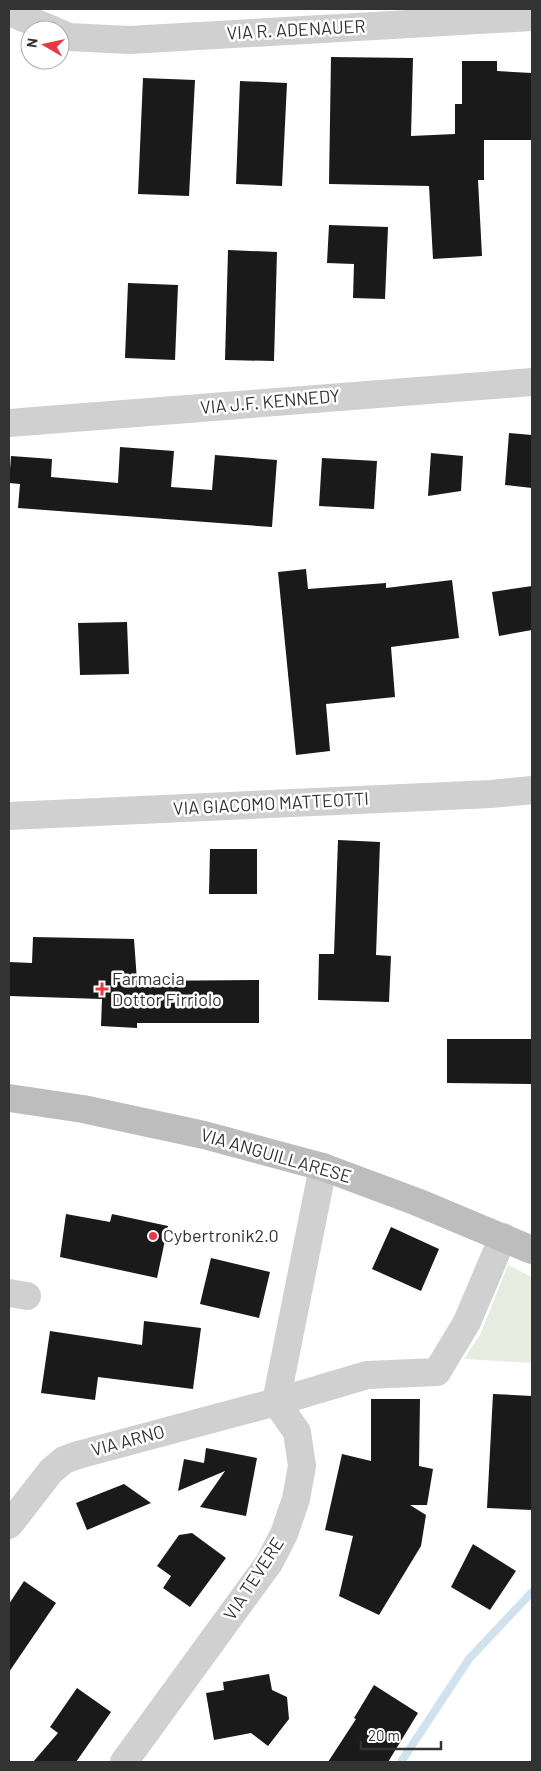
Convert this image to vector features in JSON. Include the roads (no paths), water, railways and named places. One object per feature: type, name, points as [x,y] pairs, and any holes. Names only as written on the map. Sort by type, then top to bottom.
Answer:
[{"type":"main road","name":"VIA ANGUILLARESE","points":[[9,1098],[83,1109],[204,1135],[323,1167],[417,1202],[532,1250]]},
{"type":"street","points":[[9,12],[29,20]]},
{"type":"street","name":"VIA R. ADENAUER","points":[[70,37],[129,40],[532,17]]},
{"type":"street","name":"VIA J.F. KENNEDY","points":[[9,422],[532,382]]},
{"type":"street","name":"VIA GIACOMO MATTEOTTI","points":[[9,816],[532,790]]},
{"type":"street","points":[[276,1402],[323,1167]]},
{"type":"street","name":"VIA ARNO","points":[[9,1525],[51,1471],[64,1460],[367,1375],[437,1372],[467,1322],[503,1237]]},
{"type":"street","name":"VIA TEVERE","points":[[124,1762],[269,1563],[284,1534],[296,1499],[302,1466],[297,1432],[276,1402]]},
{"type":"waterway","points":[[401,1762],[469,1659],[532,1592]]},
{"type":"place","name":"Farmacia Dottor Firriolo","points":[[102,989]]},
{"type":"place","name":"Cybertronik2.0","points":[[153,1236]]}]
